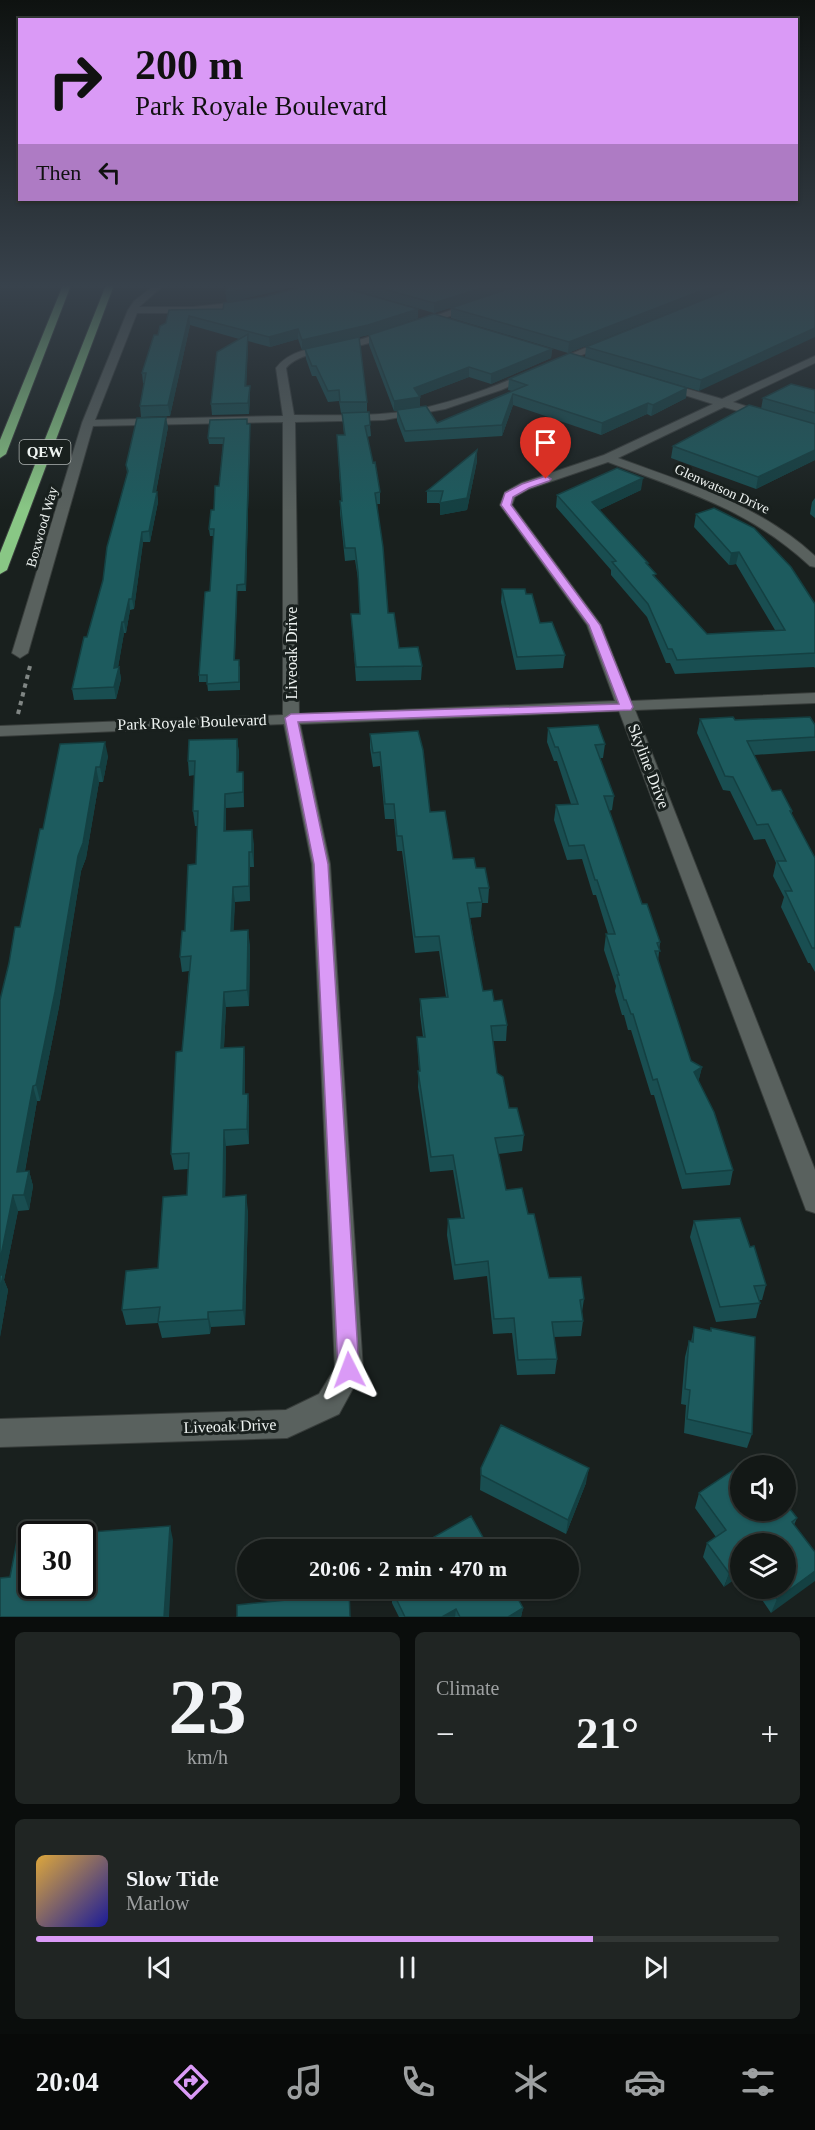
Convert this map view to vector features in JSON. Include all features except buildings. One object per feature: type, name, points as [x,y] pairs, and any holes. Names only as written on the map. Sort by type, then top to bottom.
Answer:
[{"type":"highway","name":"QEW","points":[[0,454],[37,360]]},
{"type":"highway","name":"QEW","points":[[0,570],[81,360]]},
{"type":"street","name":"Boxwood Way","points":[[20,653],[88,423],[113,360]]},
{"type":"street","name":"Liveoak Drive","points":[[0,1433],[287,1424],[328,1404],[349,1370],[321,864],[291,718],[289,418],[281,368],[288,360]]},
{"type":"street","points":[[88,423],[384,417],[433,410],[459,402],[553,360]]},
{"type":"street","points":[[579,360],[591,364]]},
{"type":"street","name":"Skyline Drive","points":[[812,360],[608,458],[525,486],[509,495],[506,505],[594,625],[815,1202]]},
{"type":"street","points":[[647,381],[781,421]]},
{"type":"street","name":"Glenwatson Drive","points":[[608,458],[751,516],[775,529],[815,563]]},
{"type":"street","name":"Park Royale Boulevard","points":[[8,730],[815,698]]},
{"type":"path","points":[[8,730],[31,664],[20,653]]},
{"type":"route","points":[[349,1370],[321,864],[291,718],[627,707],[594,625],[506,505],[509,495],[525,486],[546,479]]}]
